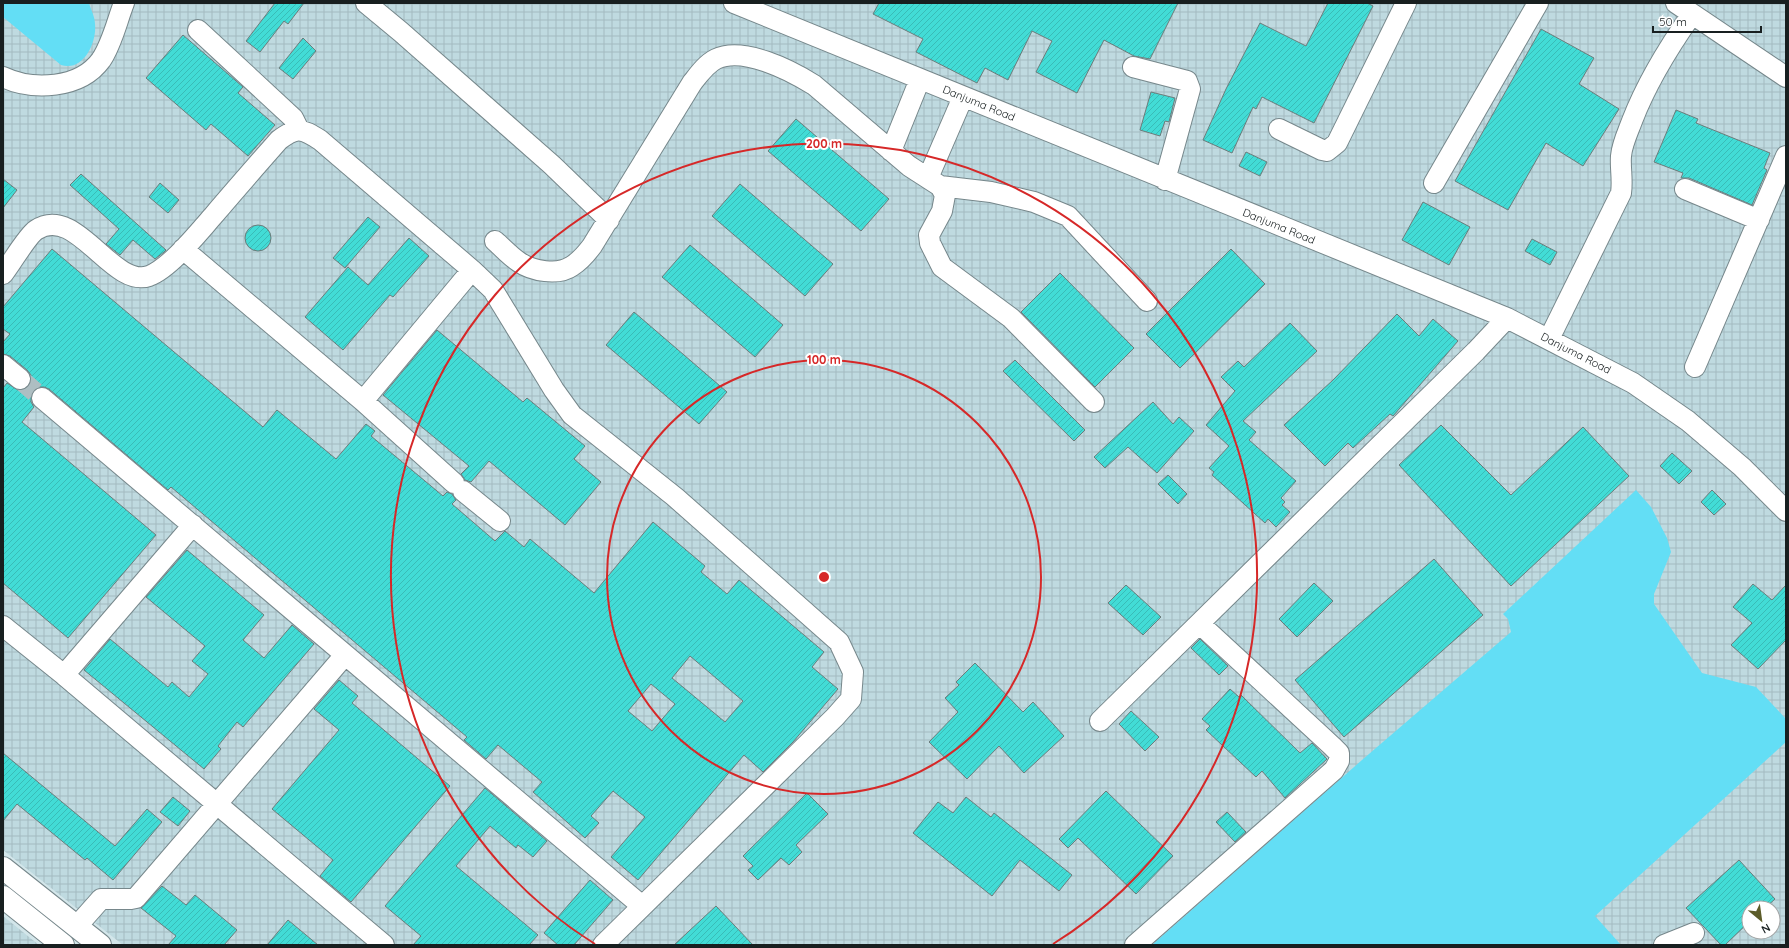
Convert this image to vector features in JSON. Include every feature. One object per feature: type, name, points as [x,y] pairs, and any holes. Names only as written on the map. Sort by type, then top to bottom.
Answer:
[{"type":"main road","points":[[3,868],[98,944]]},
{"type":"main road","points":[[3,897],[63,945]]},
{"type":"street","points":[[3,77],[18,84],[41,87],[78,78],[101,60],[124,3]]},
{"type":"street","points":[[366,3],[552,165],[609,220]]},
{"type":"street","name":"Danjuma Road","points":[[734,3],[1165,180],[1507,318],[1633,383],[1688,421],[1742,467],[1786,511]]},
{"type":"street","points":[[1278,129],[1322,150],[1327,151],[1332,149],[1337,143],[1406,3]]},
{"type":"street","points":[[1434,183],[1538,3]]},
{"type":"street","points":[[1548,339],[1622,193],[1623,181],[1621,156],[1626,136],[1636,112],[1662,60],[1684,8],[1786,77]]},
{"type":"street","points":[[198,30],[293,118],[299,130],[320,140],[472,270],[492,290],[554,390],[572,415],[675,498],[839,642],[853,672],[851,699],[835,717],[603,945]]},
{"type":"street","points":[[495,241],[520,263],[537,270],[557,271],[571,267],[581,259],[609,220],[692,83],[704,68],[716,59],[731,55],[756,58],[798,75],[814,85],[909,166],[934,182],[945,195],[942,211],[929,235],[930,243],[942,267],[1011,318],[1094,402]]},
{"type":"street","points":[[1133,67],[1187,81],[1190,89],[1165,180]]},
{"type":"street","points":[[891,151],[920,79]]},
{"type":"street","points":[[934,182],[963,97]]},
{"type":"street","points":[[3,274],[35,231],[47,224],[59,224],[71,230],[123,271],[134,276],[148,276],[161,269],[183,249],[279,140],[290,132],[299,130]]},
{"type":"street","points":[[1695,367],[1786,156]]},
{"type":"street","points":[[934,182],[992,192],[1034,202],[1068,216],[1147,301]]},
{"type":"street","points":[[1685,189],[1759,220]]},
{"type":"street","points":[[183,249],[363,401],[459,487],[500,521]]},
{"type":"street","points":[[363,401],[472,270]]},
{"type":"street","points":[[1100,721],[1476,351],[1507,318]]},
{"type":"street","points":[[3,365],[20,379]]},
{"type":"street","points":[[42,398],[642,906]]},
{"type":"street","points":[[64,675],[193,525]]},
{"type":"street","points":[[1135,945],[1334,770],[1339,761],[1339,753],[1332,746],[1200,624]]},
{"type":"street","points":[[3,626],[64,675],[216,805],[384,945]]},
{"type":"street","points":[[77,926],[101,899],[136,898],[345,655]]},
{"type":"street","points":[[1664,945],[1694,933]]},
{"type":"shaded area","points":[[3,3],[1786,3],[1786,945],[123,945],[3,850]]},
{"type":"shaded area","points":[[3,3],[89,3],[95,24],[94,39],[91,47],[82,60],[76,64],[69,66],[61,65],[3,17]]},
{"type":"shaded area","points":[[1636,490],[1651,507],[1667,538],[1671,552],[1654,594],[1654,604],[1702,673],[1756,687],[1786,719],[1786,742],[1595,916],[1621,945],[1152,945],[1362,760],[1511,632],[1508,619],[1503,614]]},
{"type":"shaded area","points":[[3,916],[39,945],[3,945]]},
{"type":"building","points":[[275,3],[304,3],[288,24],[284,21],[260,52],[246,41]]},
{"type":"building","points":[[879,3],[1178,3],[1150,59],[1134,56],[1104,40],[1077,93],[1036,72],[1052,41],[1032,31],[1008,80],[985,68],[977,83],[916,52],[923,39],[873,14]]},
{"type":"building","points":[[1328,3],[1367,3],[1373,6],[1314,123],[1262,97],[1256,109],[1253,107],[1232,153],[1203,140],[1226,89],[1260,23],[1306,46]]},
{"type":"building","points":[[1541,29],[1594,58],[1579,84],[1619,109],[1583,166],[1546,143],[1508,210],[1455,181]]},
{"type":"building","points":[[183,35],[243,87],[238,93],[275,125],[248,156],[211,124],[206,130],[146,78]]},
{"type":"building","points":[[303,38],[316,51],[293,79],[279,68]]},
{"type":"building","points":[[1151,92],[1175,98],[1169,122],[1165,121],[1160,136],[1140,130]]},
{"type":"building","points":[[1676,110],[1698,119],[1696,123],[1770,153],[1764,168],[1767,170],[1752,205],[1689,178],[1681,178],[1683,173],[1654,162]]},
{"type":"building","points":[[796,119],[889,199],[861,231],[768,151]]},
{"type":"building","points":[[1246,152],[1267,162],[1260,176],[1239,166]]},
{"type":"building","points":[[81,174],[166,250],[155,259],[133,240],[120,255],[106,244],[119,229],[70,185]]},
{"type":"building","points":[[3,179],[17,190],[3,208]]},
{"type":"building","points":[[160,183],[179,200],[168,213],[149,197]]},
{"type":"building","points":[[740,184],[833,264],[805,296],[712,216]]},
{"type":"building","points":[[1423,202],[1470,227],[1449,265],[1402,240]]},
{"type":"building","points":[[368,217],[380,227],[345,268],[333,258]]},
{"type":"building","points":[[258,225],[267,229],[271,238],[267,247],[258,251],[249,247],[245,238],[249,229]]},
{"type":"building","points":[[409,238],[429,256],[393,297],[390,295],[343,350],[305,317],[348,267],[368,285]]},
{"type":"building","points":[[1532,239],[1557,252],[1550,265],[1525,251]]},
{"type":"building","points":[[690,245],[783,325],[755,357],[662,277]]},
{"type":"building","points":[[52,249],[263,427],[277,410],[336,459],[366,424],[375,431],[371,436],[443,496],[447,492],[452,494],[456,500],[452,504],[495,541],[505,531],[524,547],[530,539],[594,593],[653,522],[705,566],[701,572],[727,594],[739,580],[824,652],[812,667],[838,689],[793,742],[763,772],[744,755],[638,880],[611,857],[645,817],[613,791],[591,816],[599,823],[585,838],[533,792],[542,782],[498,745],[486,759],[464,740],[467,737],[171,487],[168,490],[49,389],[38,387],[34,390],[31,396],[31,402],[34,407],[22,422],[156,535],[68,638],[3,583],[3,388],[7,383],[18,390],[24,390],[29,387],[31,375],[10,356],[3,354],[3,342],[10,334],[3,329],[3,307]],"holes":[[[690,656],[743,701],[725,722],[672,678]],[[651,684],[675,704],[652,731],[628,711]]]},
{"type":"building","points":[[1231,249],[1265,284],[1180,368],[1146,334]]},
{"type":"building","points":[[1060,273],[1134,348],[1095,387],[1021,312]]},
{"type":"building","points":[[634,312],[727,392],[699,424],[606,345]]},
{"type":"building","points":[[1397,314],[1419,336],[1433,319],[1458,341],[1393,416],[1390,414],[1353,448],[1348,443],[1325,466],[1284,425],[1333,380]]},
{"type":"building","points":[[1290,323],[1317,351],[1243,421],[1256,432],[1249,440],[1296,481],[1281,498],[1285,502],[1282,505],[1290,512],[1276,527],[1268,519],[1265,523],[1212,475],[1214,472],[1209,468],[1229,446],[1206,425],[1235,391],[1221,377],[1238,361],[1244,367]]},
{"type":"building","points":[[437,330],[523,402],[527,398],[585,446],[574,459],[601,482],[565,525],[489,461],[471,482],[465,480],[461,474],[469,466],[383,395]]},
{"type":"building","points":[[1015,360],[1085,430],[1074,441],[1003,371]]},
{"type":"building","points":[[1153,402],[1173,424],[1179,417],[1194,431],[1157,473],[1128,447],[1105,468],[1094,457]]},
{"type":"building","points":[[1441,425],[1511,495],[1583,427],[1629,476],[1511,586],[1399,465]]},
{"type":"building","points":[[1672,453],[1692,471],[1679,484],[1660,466]]},
{"type":"building","points":[[1168,475],[1187,494],[1178,504],[1158,484]]},
{"type":"building","points":[[1712,490],[1726,504],[1714,515],[1701,502]]},
{"type":"building","points":[[187,550],[264,615],[243,640],[264,658],[292,625],[314,644],[243,727],[237,722],[218,746],[221,749],[204,769],[84,670],[110,639],[168,687],[172,682],[189,697],[208,674],[192,661],[205,646],[146,597]]},
{"type":"building","points":[[1434,559],[1483,615],[1344,737],[1295,680]]},
{"type":"building","points":[[1314,583],[1333,601],[1297,637],[1279,619]]},
{"type":"building","points":[[1753,584],[1772,600],[1786,585],[1786,640],[1758,669],[1731,645],[1752,623],[1733,607]]},
{"type":"building","points":[[1126,585],[1161,617],[1143,635],[1108,603]]},
{"type":"building","points":[[1200,639],[1228,666],[1219,675],[1191,648]]},
{"type":"building","points":[[975,663],[1023,712],[1033,702],[1064,736],[1024,773],[999,746],[967,779],[929,742],[958,712],[945,698],[959,685],[956,682]]},
{"type":"building","points":[[339,680],[358,696],[352,703],[450,786],[351,902],[320,876],[333,860],[272,809],[339,730],[314,709]]},
{"type":"building","points":[[1230,689],[1239,697],[1241,695],[1300,753],[1312,743],[1327,759],[1285,798],[1262,771],[1256,777],[1206,730],[1210,726],[1202,719]]},
{"type":"building","points":[[1131,711],[1159,737],[1145,751],[1119,724]]},
{"type":"building","points":[[3,753],[115,846],[147,809],[162,822],[113,880],[87,858],[85,860],[17,804],[3,821]]},
{"type":"building","points":[[485,788],[547,841],[533,857],[518,845],[516,848],[490,826],[456,866],[538,935],[529,945],[413,945],[421,936],[385,906]]},
{"type":"building","points":[[1106,791],[1173,856],[1136,894],[1078,838],[1068,848],[1059,839]]},
{"type":"building","points":[[807,793],[828,814],[796,845],[802,852],[789,865],[781,858],[758,880],[748,870],[753,866],[743,856]]},
{"type":"building","points":[[173,797],[190,811],[178,826],[160,812]]},
{"type":"building","points":[[966,797],[991,817],[994,813],[1072,875],[1059,891],[1020,860],[992,896],[913,833],[938,802],[953,813]]},
{"type":"building","points":[[1227,812],[1246,832],[1235,842],[1216,822]]},
{"type":"building","points":[[1739,860],[1775,899],[1741,900],[1741,930],[1725,945],[1721,945],[1686,908]]},
{"type":"building","points":[[590,880],[613,900],[574,945],[558,945],[544,933]]},
{"type":"building","points":[[162,886],[186,905],[195,895],[237,930],[224,945],[168,945],[176,936],[141,908]]},
{"type":"building","points":[[716,906],[753,945],[674,945]]},
{"type":"building","points":[[288,920],[318,945],[267,945]]},
{"type":"tunnel","points":[[20,379],[42,398]]}]
